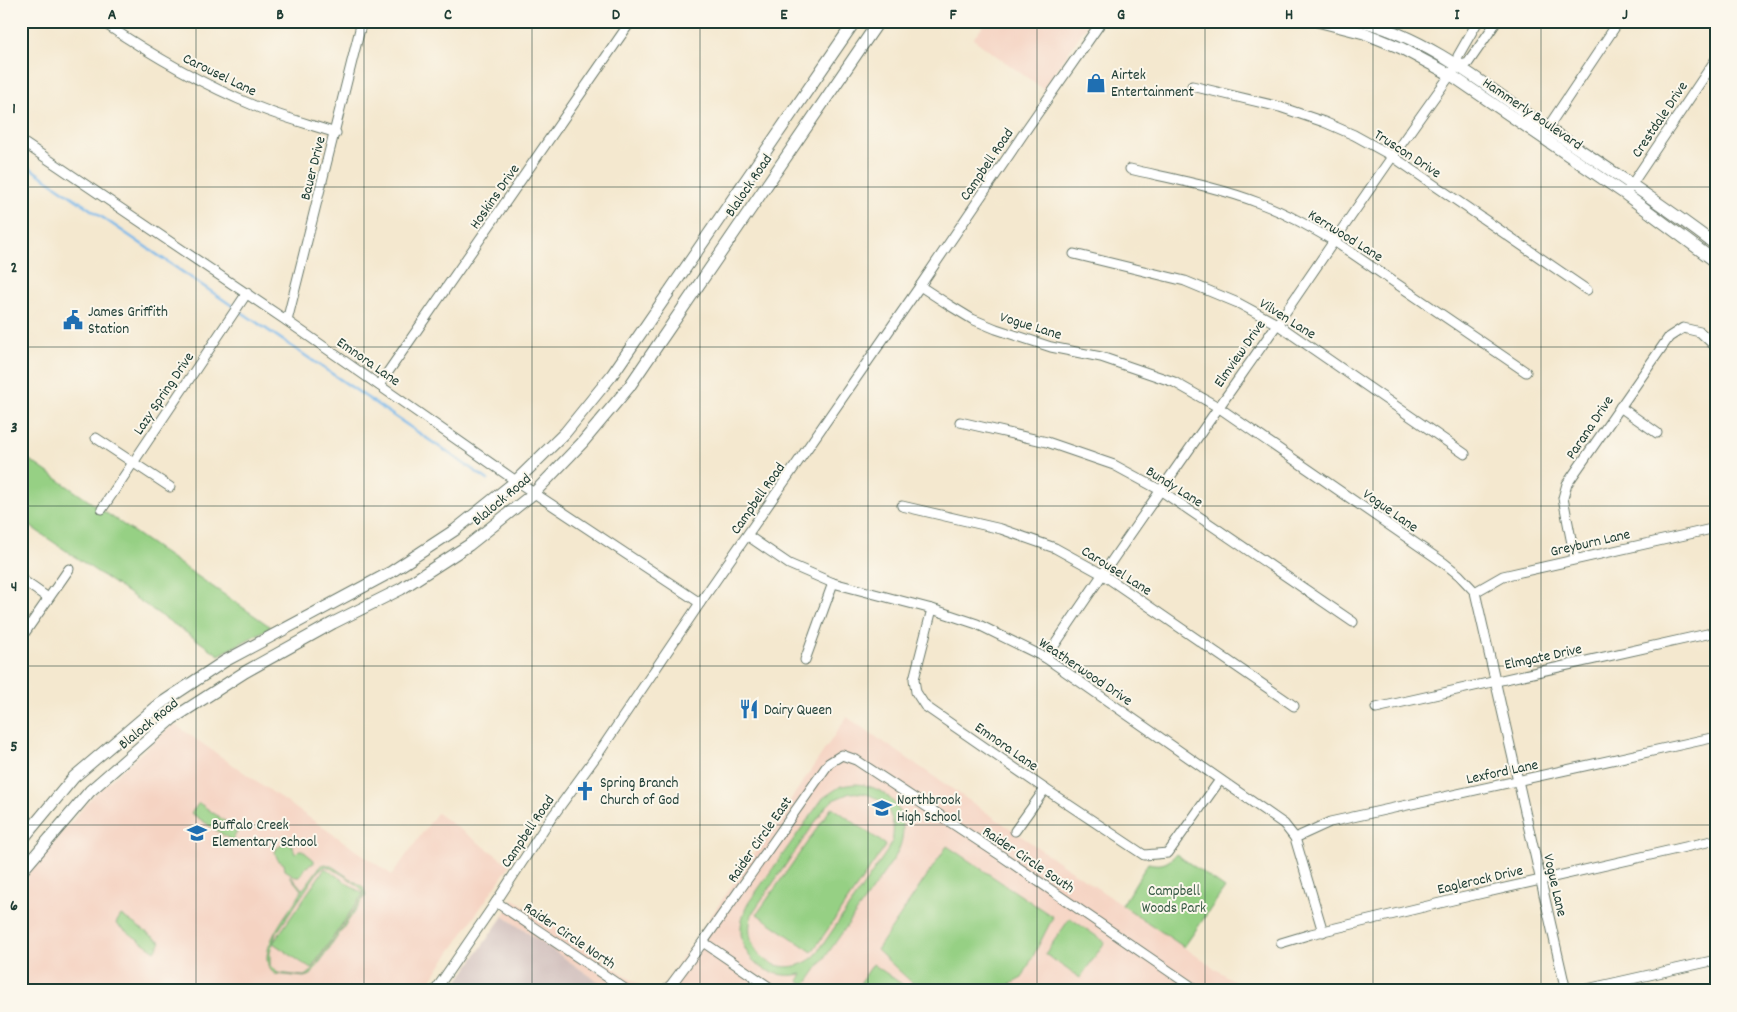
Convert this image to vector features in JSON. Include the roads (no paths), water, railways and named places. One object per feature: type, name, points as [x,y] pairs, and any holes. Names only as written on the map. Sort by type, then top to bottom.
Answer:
[{"type":"main road","name":"Blalock Road","points":[[21,841],[74,777],[160,704],[225,661],[391,572],[455,530],[516,481],[565,433],[612,375],[855,21]]},
{"type":"main road","name":"Blalock Road","points":[[21,872],[90,791],[172,719],[245,672],[401,588],[469,545],[534,493],[582,443],[629,387],[879,21]]},
{"type":"main road","name":"Hammerly Boulevard","points":[[1317,21],[1365,25],[1401,48],[1454,71],[1628,189],[1694,228],[1716,245]]},
{"type":"main road","points":[[805,95],[820,106]]},
{"type":"main road","name":"Hammerly Boulevard","points":[[1628,189],[1716,262]]},
{"type":"main road","points":[[724,213],[739,225]]},
{"type":"main road","points":[[1686,238],[1694,228]]},
{"type":"main road","points":[[647,323],[663,336]]},
{"type":"street","name":"Carousel Lane","points":[[101,21],[157,57],[238,99],[336,133]]},
{"type":"street","name":"Bauer Drive","points":[[287,321],[336,133],[362,21]]},
{"type":"street","name":"Hoskins Drive","points":[[379,385],[630,21]]},
{"type":"street","name":"Campbell Road","points":[[435,991],[547,824],[600,752],[1022,134],[1102,21]]},
{"type":"street","name":"Elmview Drive","points":[[1046,658],[1102,574],[1392,156],[1454,71],[1458,56],[1478,21]]},
{"type":"street","name":"Elmview Drive","points":[[1454,71],[1468,63],[1497,21]]},
{"type":"street","points":[[1544,132],[1619,21]]},
{"type":"street","name":"Crestdale Drive","points":[[1628,189],[1716,59]]},
{"type":"street","name":"Truscon Drive","points":[[1192,86],[1302,114],[1354,135],[1392,156],[1588,290]]},
{"type":"street","name":"Emnora Lane","points":[[21,141],[245,297],[287,321],[516,481],[700,603]]},
{"type":"street","name":"Kerrwood Lane","points":[[1130,169],[1260,203],[1307,226],[1334,241],[1526,372]]},
{"type":"street","name":"Vilven Lane","points":[[1074,254],[1185,281],[1238,302],[1277,324],[1465,454]]},
{"type":"street","name":"Vogue Lane","points":[[920,286],[956,310],[996,329],[1051,347],[1101,357],[1174,382],[1218,407],[1444,563],[1475,592],[1566,991]]},
{"type":"street","name":"Lazy Spring Drive","points":[[102,509],[245,297]]},
{"type":"street","name":"Parana Drive","points":[[1574,559],[1563,498],[1567,484],[1669,338],[1682,328],[1700,332],[1716,347]]},
{"type":"street","points":[[1620,407],[1657,433]]},
{"type":"street","name":"Bundy Lane","points":[[960,422],[1047,442],[1114,466],[1160,490],[1353,622]]},
{"type":"street","points":[[96,438],[170,487]]},
{"type":"street","name":"Carousel Lane","points":[[902,506],[1001,529],[1055,548],[1102,574],[1294,706]]},
{"type":"street","name":"Greyburn Lane","points":[[1475,592],[1503,576],[1716,528]]},
{"type":"street","name":"Weatherwood Drive","points":[[748,536],[789,564],[832,583],[932,609],[977,624],[1046,658],[1284,824],[1295,838],[1323,932]]},
{"type":"street","points":[[21,638],[69,569]]},
{"type":"street","points":[[21,580],[48,598]]},
{"type":"street","points":[[806,660],[832,583]]},
{"type":"street","name":"Emnora Lane","points":[[932,609],[914,678],[916,692],[926,706],[1144,855],[1168,852],[1220,780]]},
{"type":"street","name":"Elmgate Drive","points":[[1376,708],[1716,632]]},
{"type":"street","name":"Lexford Lane","points":[[1295,838],[1330,822],[1716,737]]},
{"type":"street","name":"Raider Circle East","points":[[704,942],[829,763],[842,756]]},
{"type":"street","name":"Raider Circle South","points":[[842,756],[856,760],[1000,855],[1198,991]]},
{"type":"street","points":[[1016,831],[1045,789]]},
{"type":"street","name":"Eaglerock Drive","points":[[1281,943],[1540,880],[1716,840]]},
{"type":"street","name":"Raider Circle North","points":[[496,902],[628,991]]},
{"type":"street","points":[[664,991],[671,985],[704,942],[775,991]]},
{"type":"street","points":[[1578,991],[1716,960]]},
{"type":"waterway","points":[[21,162],[488,480]]},
{"type":"place","name":"Airtek Entertainment","points":[[1096,83]]},
{"type":"place","name":"James Griffith Station","points":[[73,320]]},
{"type":"place","name":"Dairy Queen","points":[[749,709]]},
{"type":"place","name":"Spring Branch Church of God","points":[[585,791]]},
{"type":"place","name":"Northbrook High School","points":[[882,808]]},
{"type":"place","name":"Buffalo Creek Elementary School","points":[[197,833]]},
{"type":"park label","name":"Campbell Woods Park","points":[[1174,898]]}]
